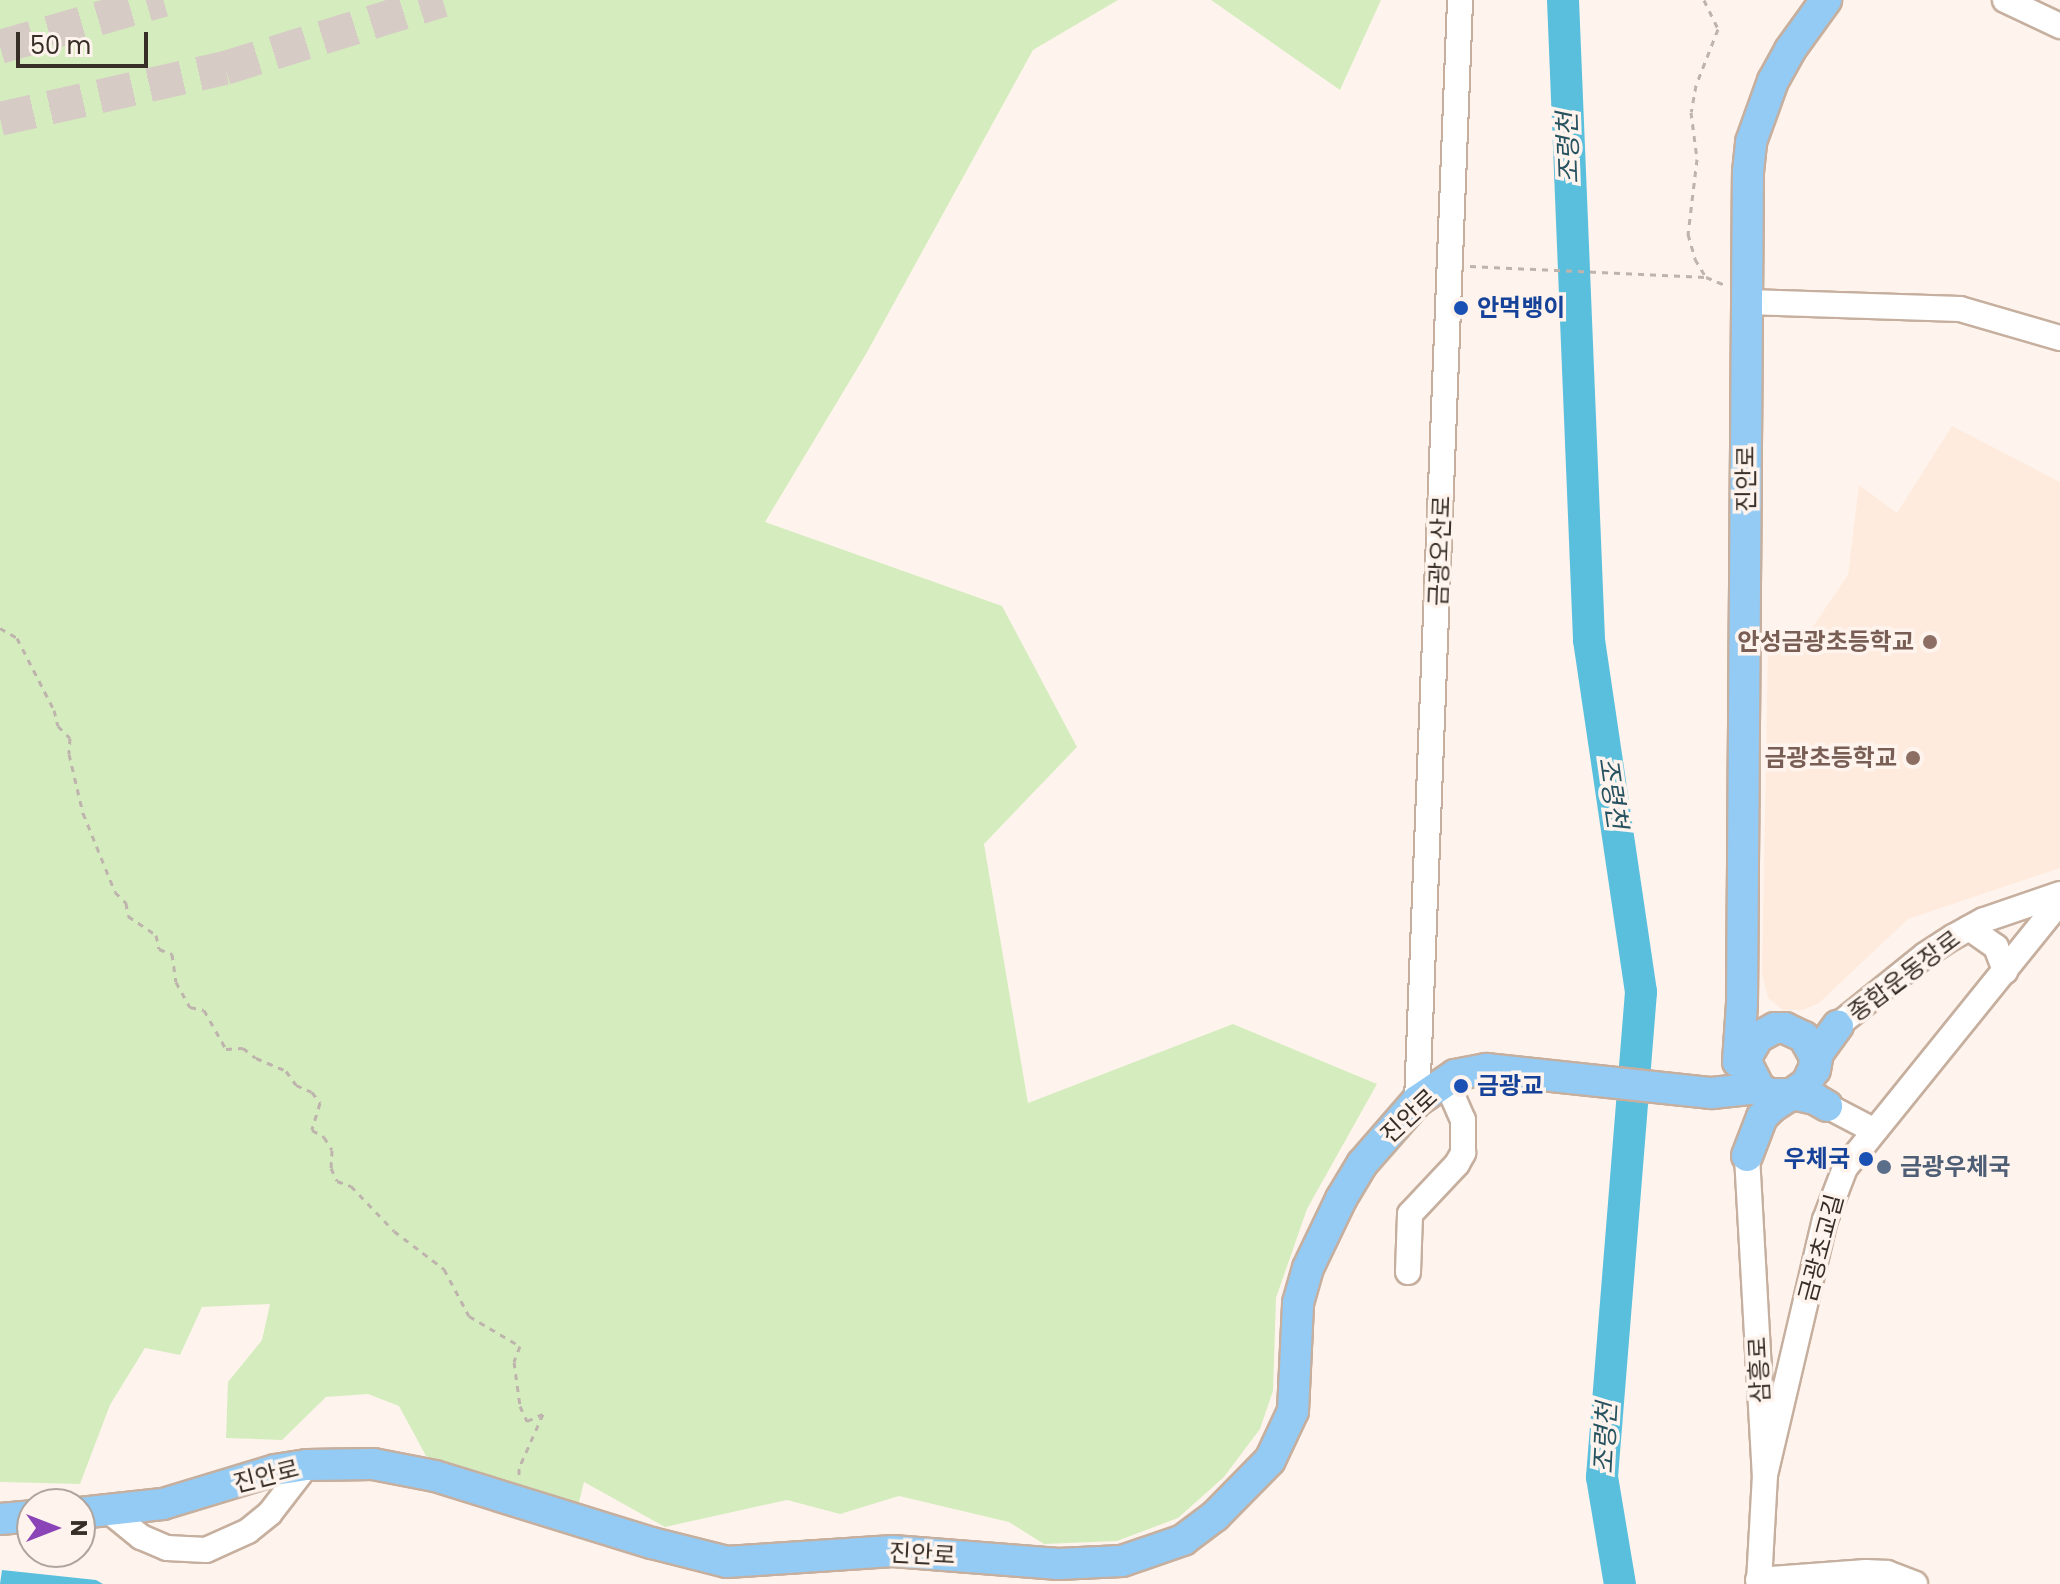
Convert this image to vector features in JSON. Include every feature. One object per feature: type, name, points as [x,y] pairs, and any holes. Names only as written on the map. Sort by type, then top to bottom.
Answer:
[{"type":"main road","name":"진안로","points":[[1742,992],[1751,142],[1773,81],[1826,0]]},
{"type":"main road","points":[[1742,992],[1758,1010],[1811,1046],[1817,1087],[1827,1106]]},
{"type":"main road","points":[[1742,992],[1749,1073],[1759,1088],[1769,1094],[1792,1094],[1815,1099],[1827,1106]]},
{"type":"main road","points":[[1712,1093],[1737,1068],[1742,992]]},
{"type":"main road","points":[[1712,1093],[1738,1077],[1752,1044],[1765,1032],[1814,1031],[1838,1025]]},
{"type":"main road","points":[[1747,1156],[1762,1117],[1807,1083],[1818,1053],[1838,1025]]},
{"type":"main road","name":"진안로","points":[[96,1512],[163,1504],[275,1470],[307,1465],[373,1464],[435,1476],[652,1543],[727,1562],[893,1551],[1093,1564],[1155,1552],[1183,1540],[1215,1516],[1255,1478],[1283,1438],[1293,1411],[1298,1303],[1308,1268],[1341,1199],[1362,1164],[1417,1101],[1470,1069],[1712,1093]]},
{"type":"main road","points":[[1712,1093],[1759,1088]]},
{"type":"main road","points":[[1747,1156],[1748,1115],[1759,1088]]},
{"type":"main road","points":[[1712,1093],[1738,1121],[1747,1156]]},
{"type":"street","name":"금광오산로","points":[[1417,1101],[1460,0]]},
{"type":"street","points":[[2005,0],[2060,26]]},
{"type":"street","points":[[1748,293],[1960,309],[2060,338]]},
{"type":"street","name":"종합운동장로","points":[[1838,1025],[1925,955],[1969,928],[2016,907],[2060,894]]},
{"type":"street","name":"금광초교길","points":[[1765,1475],[1825,1220],[1845,1168],[2060,902]]},
{"type":"street","points":[[1969,928],[1996,947],[2005,971]]},
{"type":"street","points":[[1408,1272],[1410,1214],[1457,1164],[1463,1153],[1463,1120],[1446,1081]]},
{"type":"street","points":[[1827,1106],[1873,1130]]},
{"type":"street","name":"삼흥로","points":[[1747,1156],[1765,1475],[1758,1582]]},
{"type":"street","points":[[110,1512],[141,1537],[167,1548],[206,1550],[248,1531],[270,1513],[307,1465]]},
{"type":"street","points":[[1758,1582],[1866,1572],[1887,1573],[1915,1584]]},
{"type":"path","points":[[1704,0],[1718,29],[1696,85],[1691,112],[1697,159],[1688,234],[1695,259],[1706,277]]},
{"type":"path","points":[[1464,266],[1706,277],[1748,293]]},
{"type":"path","points":[[0,628],[17,638],[54,710],[58,726],[70,738],[69,754],[78,783],[79,800],[115,892],[126,903],[128,916],[156,935],[159,949],[172,954],[176,982],[190,1007],[204,1010],[226,1049],[243,1048],[256,1058],[286,1071],[296,1085],[312,1092],[320,1103],[312,1130],[324,1137],[332,1150],[331,1168],[337,1181],[351,1186],[394,1231],[444,1269],[469,1316],[520,1346],[514,1362],[520,1406],[527,1421],[543,1414],[519,1468],[519,1484]]},
{"type":"shaded area","name":"금광초등학교","points":[[1952,426],[2060,482],[2060,868],[1908,919],[1819,1003],[1803,1010],[1783,1010],[1768,998],[1762,975],[1768,646],[1799,647],[1848,575],[1859,485],[1897,513]]},
{"type":"green space","points":[[0,0],[1118,0],[1033,50],[866,354],[765,522],[1002,606],[1077,747],[984,844],[1028,1103],[1233,1024],[1377,1084],[1307,1209],[1276,1298],[1273,1391],[1260,1429],[1224,1477],[1178,1518],[1117,1541],[1044,1544],[1009,1522],[899,1496],[840,1514],[787,1500],[665,1527],[584,1482],[577,1510],[426,1456],[399,1406],[368,1394],[326,1397],[282,1440],[226,1438],[228,1382],[262,1340],[270,1304],[202,1307],[180,1355],[145,1348],[110,1405],[80,1484],[0,1482]]},
{"type":"green space","points":[[1211,0],[1381,0],[1340,90]]},
{"type":"water","points":[[2,1570],[96,1580],[103,1584],[0,1584]]},
{"type":"waterway","name":"조령천","points":[[1563,0],[1589,640],[1641,992],[1602,1477],[1620,1584]]},
{"type":"tunnel","points":[[0,47],[163,0]]},
{"type":"tunnel","points":[[0,119],[225,68],[443,0]]},
{"type":"place","name":"안먹뱅이","points":[[1461,308]]},
{"type":"place","name":"안성금광초등학교","points":[[1930,642]]},
{"type":"place","name":"금광초등학교","points":[[1913,758]]},
{"type":"place","name":"금광교","points":[[1461,1086]]},
{"type":"place","name":"우체국","points":[[1866,1159]]},
{"type":"place","name":"금광우체국","points":[[1884,1167]]}]
